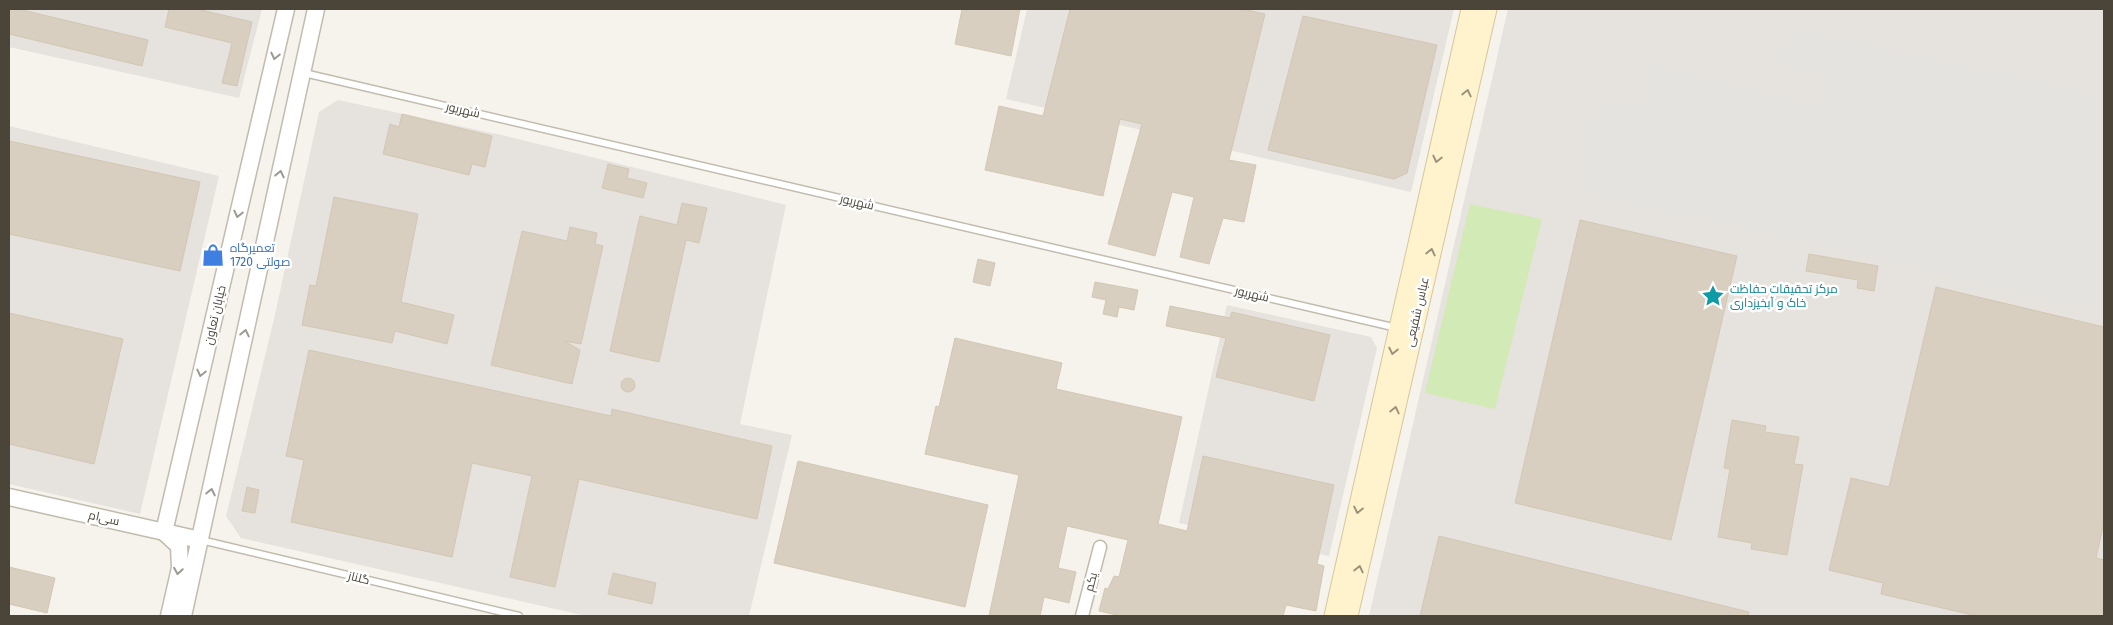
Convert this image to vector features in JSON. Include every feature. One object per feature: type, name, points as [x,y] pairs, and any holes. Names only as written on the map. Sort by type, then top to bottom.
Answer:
[{"type":"main road","name":"عباس شفیعی","points":[[1348,616],[1471,9]]},
{"type":"main road","name":"عباس شفیعی","points":[[1334,616],[1487,9]]},
{"type":"street","name":"خیابان تعاون","points":[[164,532],[286,9]]},
{"type":"street","points":[[184,616],[316,9]]},
{"type":"street","name":"سی‌ام","points":[[9,497],[200,540]]},
{"type":"street","points":[[164,532],[178,546],[180,568],[169,616]]},
{"type":"street","name":"یکم","points":[[1082,616],[1100,547]]},
{"type":"lane","name":"شهریور","points":[[302,72],[1405,330]]},
{"type":"lane","name":"گلناز","points":[[200,540],[519,616]]},
{"type":"shaded area","points":[[9,9],[262,9],[239,98],[9,47]]},
{"type":"shaded area","points":[[1027,9],[1454,9],[1411,192],[1006,99]]},
{"type":"shaded area","points":[[1508,9],[2104,9],[2104,616],[1369,616]]},
{"type":"shaded area","points":[[1789,26],[2104,97],[2104,311],[1576,190],[1596,96],[1639,108],[1648,63],[1824,106],[1833,76],[1780,66]]},
{"type":"shaded area","points":[[338,100],[506,136],[786,205],[740,424],[792,435],[749,616],[586,616],[241,538],[226,516],[274,319],[319,112]]},
{"type":"shaded area","points":[[9,126],[219,176],[140,514],[9,484]]},
{"type":"shaded area","points":[[1227,305],[1371,337],[1377,348],[1329,556],[1179,523]]},
{"type":"green space","points":[[1470,204],[1542,219],[1495,409],[1425,393]]},
{"type":"building","points":[[9,9],[18,9],[148,40],[142,66],[9,34]]},
{"type":"building","points":[[169,9],[197,9],[252,22],[237,86],[222,83],[232,43],[165,27]]},
{"type":"building","points":[[962,9],[1020,9],[1011,56],[955,44]]},
{"type":"building","points":[[1070,9],[1242,9],[1265,14],[1229,160],[1256,165],[1244,222],[1223,218],[1209,264],[1180,257],[1194,197],[1172,192],[1155,256],[1108,244],[1142,124],[1120,119],[1103,196],[985,170],[999,106],[1043,116]]},
{"type":"building","points":[[1303,16],[1437,45],[1407,173],[1394,179],[1268,150]]},
{"type":"building","points":[[402,114],[492,136],[485,167],[472,164],[469,175],[383,154],[390,124],[399,127]]},
{"type":"building","points":[[9,141],[200,182],[180,271],[9,234]]},
{"type":"building","points":[[608,164],[629,169],[627,178],[647,183],[643,198],[602,188]]},
{"type":"building","points":[[334,197],[418,214],[401,302],[454,315],[447,344],[395,331],[392,343],[302,325],[310,285],[316,286]]},
{"type":"building","points":[[682,203],[707,208],[699,243],[686,240],[659,362],[610,351],[640,216],[677,225]]},
{"type":"building","points":[[1580,220],[1737,256],[1671,540],[1515,503]]},
{"type":"building","points":[[570,227],[597,233],[595,244],[603,246],[581,344],[564,341],[580,350],[572,384],[491,365],[522,231],[567,241]]},
{"type":"building","points":[[1809,254],[1878,266],[1874,291],[1857,288],[1858,280],[1806,271]]},
{"type":"building","points":[[978,259],[995,263],[990,286],[973,282]]},
{"type":"building","points":[[1095,282],[1138,290],[1134,310],[1119,307],[1117,317],[1103,314],[1106,300],[1092,297]]},
{"type":"building","points":[[1936,287],[2104,327],[2104,522],[2096,558],[2104,560],[2104,616],[1977,616],[1881,594],[1883,583],[1829,570],[1851,478],[1889,487]]},
{"type":"building","points":[[1170,306],[1230,318],[1232,312],[1330,335],[1314,401],[1216,377],[1226,338],[1166,326]]},
{"type":"building","points":[[9,313],[123,339],[94,464],[9,444]]},
{"type":"building","points":[[955,338],[1062,363],[1056,389],[1182,417],[1158,524],[1187,531],[1203,456],[1334,485],[1317,564],[1324,566],[1316,611],[1286,605],[1283,616],[1121,616],[1099,611],[1105,588],[1108,589],[1114,576],[1119,577],[1128,540],[1067,526],[1058,568],[1076,572],[1069,603],[1044,597],[1040,616],[989,616],[1019,475],[925,454],[936,406],[939,407]]},
{"type":"building","points":[[309,350],[611,416],[612,409],[772,446],[757,519],[579,479],[555,587],[510,577],[532,476],[472,463],[452,557],[291,522],[304,460],[286,456]]},
{"type":"building","points":[[625,378],[631,378],[635,385],[631,392],[625,392],[621,388],[621,382]]},
{"type":"building","points":[[1732,420],[1766,426],[1765,432],[1799,437],[1794,464],[1803,465],[1787,555],[1751,549],[1752,543],[1718,537],[1730,469],[1724,468]]},
{"type":"building","points":[[798,461],[988,505],[965,607],[774,563]]},
{"type":"building","points":[[247,487],[259,490],[255,513],[242,511]]},
{"type":"building","points":[[1439,536],[1749,612],[1748,616],[1420,616]]},
{"type":"building","points":[[9,567],[55,578],[47,613],[9,604]]},
{"type":"building","points":[[613,573],[656,583],[652,604],[608,594]]},
{"type":"place","name":"تعمیرگاه 1720 صولتی","points":[[213,255]]},
{"type":"place","name":"مرکز تحقیقات حفاظت خاک و آبخیزداری","points":[[1713,296]]}]
